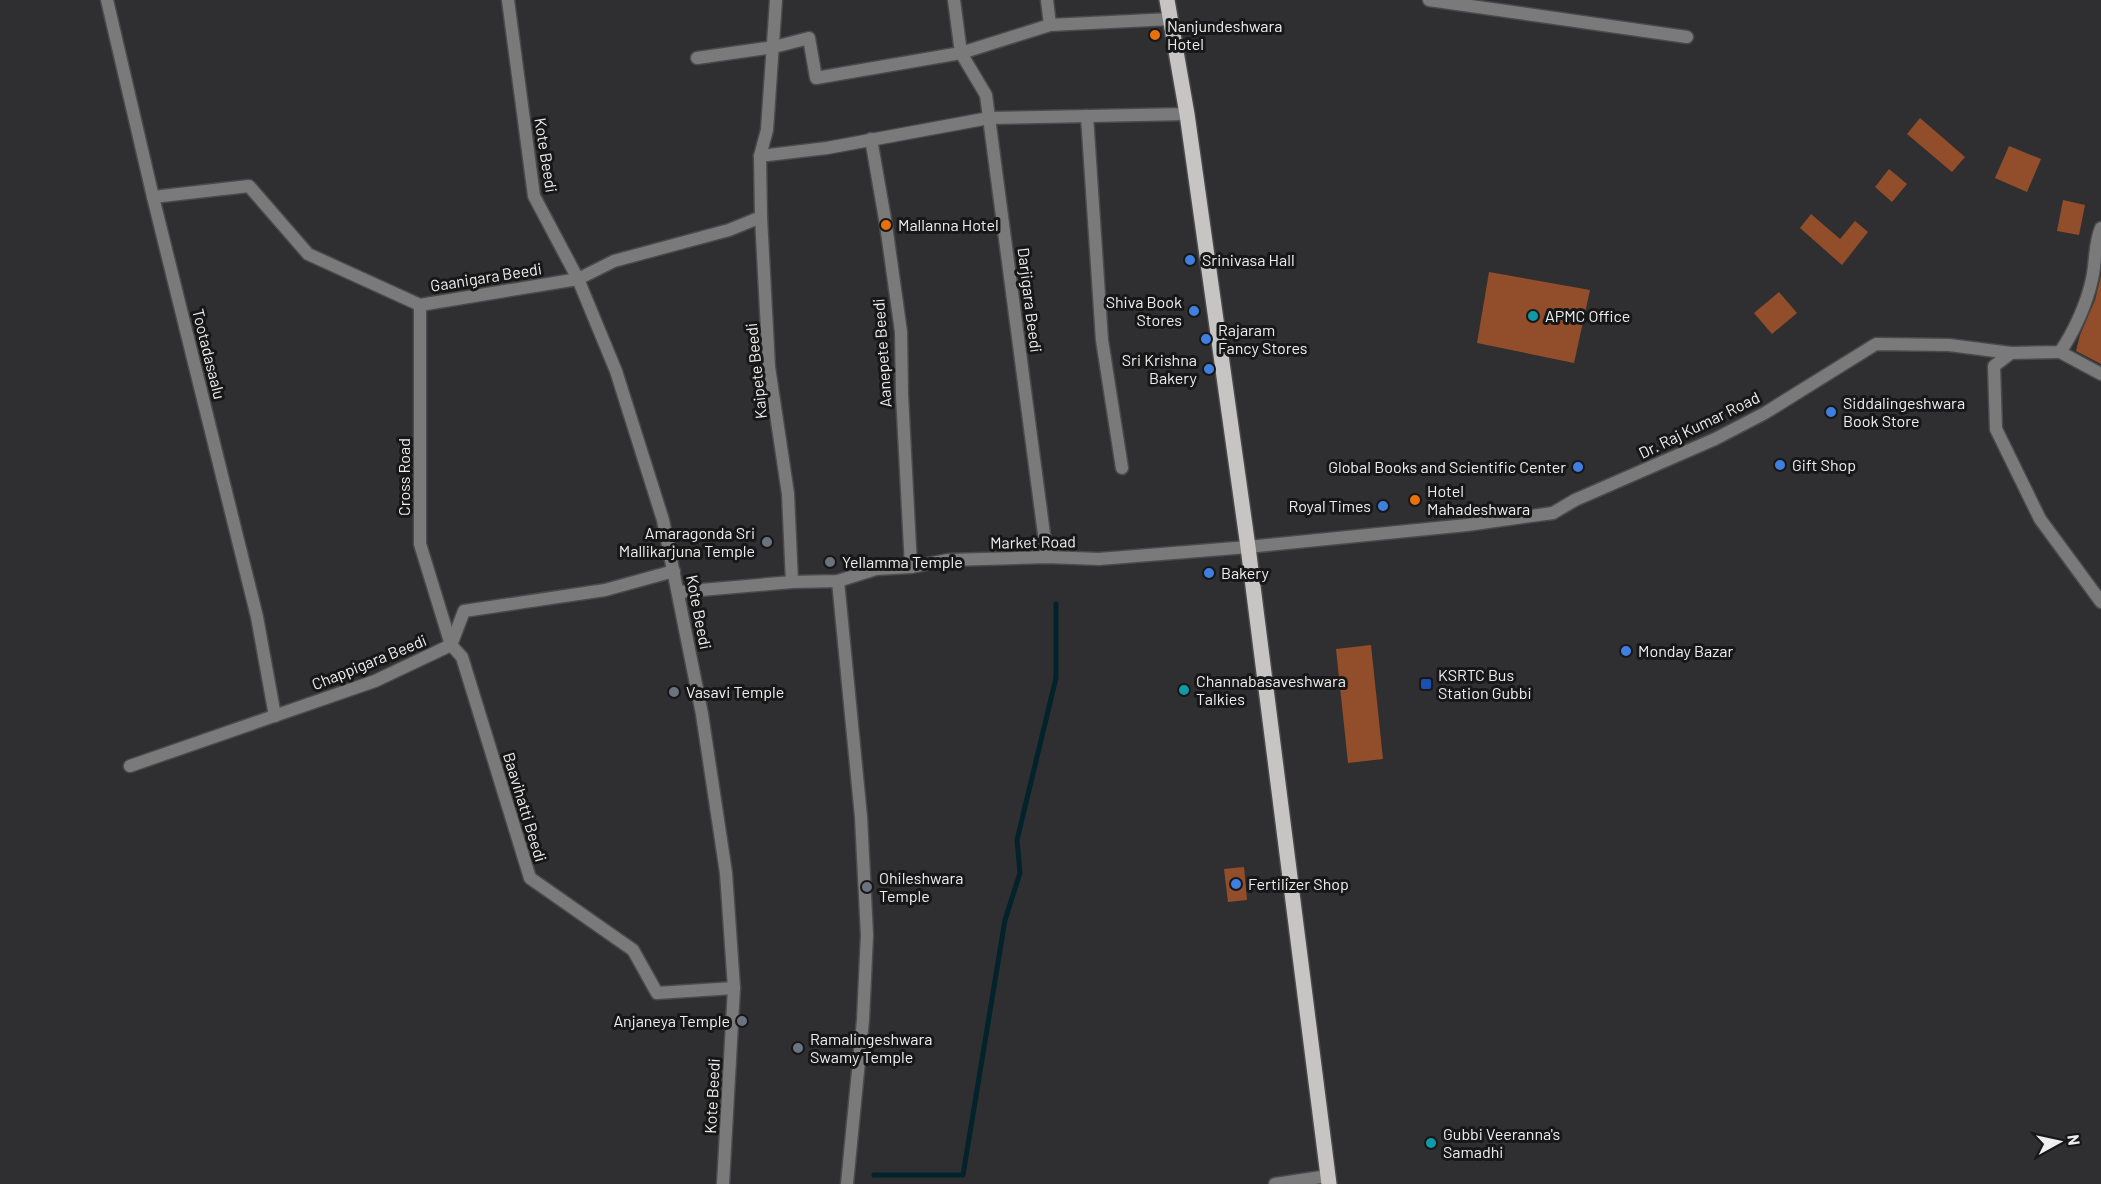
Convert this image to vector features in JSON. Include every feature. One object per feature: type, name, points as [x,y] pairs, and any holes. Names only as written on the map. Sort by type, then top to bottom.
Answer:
[{"type":"main road","points":[[1167,0],[1187,114],[1248,547],[1328,1180]]},
{"type":"street","name":"Tootadasaalu","points":[[107,0],[257,617],[275,716]]},
{"type":"street","name":"Kote Beedi","points":[[508,0],[534,196],[578,279],[616,371],[663,520],[702,714],[726,873],[734,988],[723,1184]]},
{"type":"street","name":"Kaipete Beedi","points":[[776,0],[767,130],[760,156],[760,217],[770,367],[788,494],[792,582]]},
{"type":"street","points":[[954,0],[961,53]]},
{"type":"street","points":[[1047,0],[1050,25]]},
{"type":"street","points":[[1429,0],[1687,37]]},
{"type":"street","points":[[698,58],[774,47],[809,38],[816,78],[961,53],[1050,25],[1171,19]]},
{"type":"street","name":"Darjigara Beedi","points":[[961,53],[986,95],[1009,239],[1047,557]]},
{"type":"street","points":[[760,156],[827,148],[988,118],[1187,114]]},
{"type":"street","points":[[1087,116],[1102,340],[1122,468]]},
{"type":"street","name":"Aanepete Beedi","points":[[871,139],[901,332],[911,567]]},
{"type":"street","name":"Gaanigara Beedi","points":[[153,196],[249,186],[308,254],[420,305],[578,279],[614,261],[729,230],[760,217]]},
{"type":"street","points":[[2101,228],[2093,262],[2092,278],[2072,336],[2060,352],[2101,374]]},
{"type":"street","name":"Cross Road","points":[[420,305],[420,544],[451,645]]},
{"type":"street","name":"Dr. Raj Kumar Road","points":[[1248,547],[1467,525],[1553,513],[1575,500],[1715,439],[1765,413],[1876,344],[1949,345],[2011,353],[2060,352]]},
{"type":"street","points":[[2011,353],[1994,366],[1996,429],[2040,519],[2101,603]]},
{"type":"street","name":"Market Road","points":[[678,592],[792,582],[838,581],[876,569],[911,567],[948,560],[1047,557],[1099,559],[1248,547]]},
{"type":"street","name":"Chappigara Beedi","points":[[130,766],[375,681],[451,645],[464,611],[604,590],[674,571]]},
{"type":"street","points":[[838,581],[861,818],[867,935],[863,1020],[848,1184]]},
{"type":"street","name":"Baavihatti Beedi","points":[[451,645],[462,657],[530,878],[633,950],[657,993],[734,988]]},
{"type":"street","points":[[1275,1184],[1328,1180]]},
{"type":"building","points":[[1920,118],[1965,157],[1952,172],[1907,134]]},
{"type":"building","points":[[2009,146],[2041,159],[2027,192],[1995,178]]},
{"type":"building","points":[[1889,169],[1907,184],[1892,202],[1875,187]]},
{"type":"building","points":[[2063,200],[2085,205],[2079,235],[2057,231]]},
{"type":"building","points":[[1811,214],[1840,239],[1855,221],[1868,232],[1842,265],[1800,228]]},
{"type":"building","name":"APMC Office","points":[[1489,272],[1590,290],[1574,363],[1477,343]]},
{"type":"building","points":[[2101,276],[2101,364],[2076,351],[2080,335],[2095,300]]},
{"type":"building","points":[[1779,292],[1797,313],[1772,334],[1754,313]]},
{"type":"building","points":[[1371,645],[1383,759],[1348,763],[1336,649]]},
{"type":"building","name":"Fertilizer Shop","points":[[1244,867],[1247,900],[1228,902],[1224,869]]},
{"type":"waterway","points":[[874,1175],[963,1175],[1005,920],[1020,873],[1017,840],[1056,678],[1056,604]]},
{"type":"place","name":"Nanjundeshwara Hotel","points":[[1155,35]]},
{"type":"place","name":"Mallanna Hotel","points":[[886,225]]},
{"type":"place","name":"Srinivasa Hall","points":[[1190,260]]},
{"type":"place","name":"Shiva Book Stores","points":[[1194,311]]},
{"type":"place","name":"APMC Office","points":[[1533,316]]},
{"type":"place","name":"Rajaram Fancy Stores","points":[[1206,339]]},
{"type":"place","name":"Sri Krishna Bakery","points":[[1209,369]]},
{"type":"place","name":"Siddalingeshwara Book Store","points":[[1831,412]]},
{"type":"place","name":"Gift Shop","points":[[1780,465]]},
{"type":"place","name":"Global Books and Scientific Center","points":[[1578,467]]},
{"type":"place","name":"Hotel Mahadeshwara","points":[[1415,500]]},
{"type":"place","name":"Royal Times","points":[[1383,506]]},
{"type":"place","name":"Amaragonda Sri Mallikarjuna Temple","points":[[767,542]]},
{"type":"place","name":"Yellamma Temple","points":[[830,562]]},
{"type":"place","name":"Bakery","points":[[1209,573]]},
{"type":"place","name":"Monday Bazar","points":[[1626,651]]},
{"type":"place","name":"KSRTC Bus Station Gubbi","points":[[1426,684]]},
{"type":"place","name":"Channabasaveshwara Talkies","points":[[1184,690]]},
{"type":"place","name":"Vasavi Temple","points":[[674,692]]},
{"type":"place","name":"Fertilizer Shop","points":[[1236,884]]},
{"type":"place","name":"Ohileshwara Temple","points":[[867,887]]},
{"type":"place","name":"Anjaneya Temple","points":[[742,1021]]},
{"type":"place","name":"Ramalingeshwara Swamy Temple","points":[[798,1048]]},
{"type":"place","name":"Gubbi Veeranna's Samadhi","points":[[1431,1143]]}]
